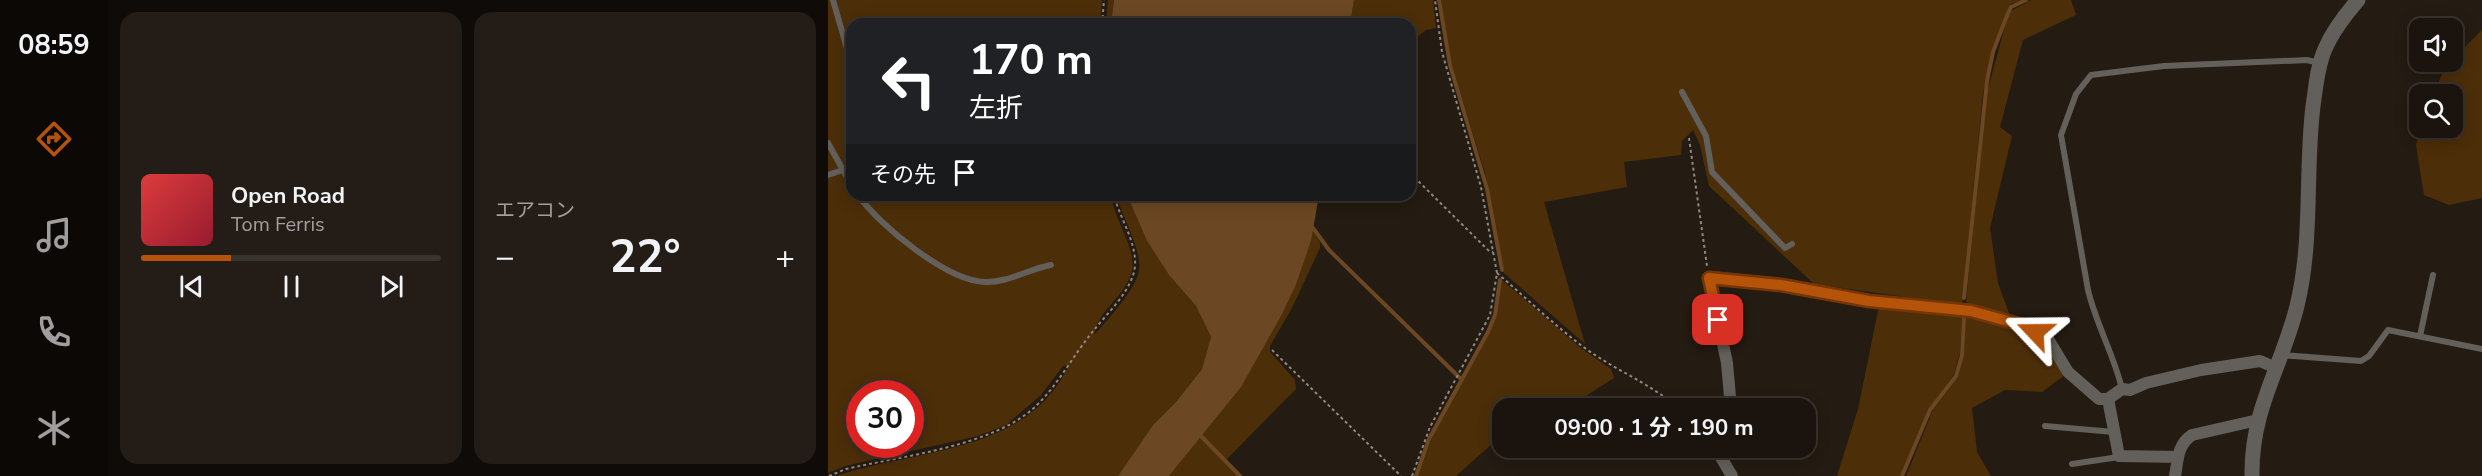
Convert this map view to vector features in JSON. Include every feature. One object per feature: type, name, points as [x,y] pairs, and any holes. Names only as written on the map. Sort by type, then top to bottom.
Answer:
[{"type":"street","points":[[2252,476],[2258,420],[2297,306],[2303,273],[2307,166],[2320,63],[2335,28],[2358,0]]},
{"type":"street","points":[[1730,398],[1727,363],[1709,278],[1781,285],[1869,301],[1971,311],[1997,317],[2022,325],[2048,339],[2068,372],[2099,399],[2108,399],[2122,389],[2136,388],[2146,383],[2201,370],[2260,361],[2277,361]]},
{"type":"street","points":[[2108,399],[2119,456],[2178,457]]},
{"type":"street","points":[[2175,476],[2182,443],[2192,435],[2258,420]]},
{"type":"street","points":[[1721,458],[1732,476]]},
{"type":"lane","points":[[833,0],[846,45]]},
{"type":"lane","points":[[2122,389],[2117,366],[2090,300],[2061,143],[2065,119],[2076,94],[2091,75],[2164,66],[2307,60],[2320,63]]},
{"type":"lane","points":[[1682,92],[1706,136],[1712,172],[1785,248],[1792,244]]},
{"type":"lane","points":[[828,143],[846,175]]},
{"type":"lane","points":[[828,175],[846,168]]},
{"type":"lane","points":[[863,201],[889,229],[951,273],[973,281],[987,282],[1013,278],[1027,270],[1051,265]]},
{"type":"lane","points":[[2420,336],[2433,275]]},
{"type":"lane","points":[[2277,361],[2361,361],[2369,357],[2388,330],[2482,349]]},
{"type":"lane","points":[[2045,426],[2114,432]]},
{"type":"lane","points":[[2072,464],[2119,456]]},
{"type":"path","points":[[1102,18],[1104,0]]},
{"type":"path","points":[[1412,476],[1430,427],[1490,315],[1497,273],[1481,187],[1442,51],[1435,0]]},
{"type":"path","points":[[1689,138],[1709,278]]},
{"type":"path","points":[[1416,179],[1489,251],[1493,252]]},
{"type":"path","points":[[829,476],[846,469],[976,439],[1011,424],[1036,406],[1118,300],[1133,277],[1136,261],[1133,248],[1115,201]]},
{"type":"path","points":[[1497,273],[1581,345],[1612,367],[1653,388],[1666,398]]},
{"type":"path","points":[[1272,350],[1401,476]]},
{"type":"shaded area","points":[[828,0],[1102,0],[1100,18],[846,18],[846,201],[1112,201],[1131,253],[1132,271],[1124,288],[1101,318],[1094,335],[1127,295],[1139,270],[1138,253],[1118,201],[1130,201],[1147,241],[1169,275],[1196,306],[1211,337],[1202,369],[1176,402],[1153,425],[1118,476],[836,476],[908,458],[924,458],[924,454],[968,444],[999,432],[1027,416],[1051,394],[1069,365],[1063,366],[1041,395],[1006,425],[978,436],[924,448],[924,380],[846,380],[846,458],[880,458],[845,466],[828,473]]},
{"type":"shaded area","points":[[1108,0],[1114,0],[1112,18],[1106,18]]},
{"type":"shaded area","points":[[1114,0],[1354,0],[1351,18],[1112,18]]},
{"type":"shaded area","points":[[1354,0],[1433,0],[1436,28],[1426,30],[1416,38],[1416,18],[1351,18]]},
{"type":"shaded area","points":[[1440,0],[2022,0],[2011,4],[2007,10],[1992,54],[1983,93],[1962,305],[1814,284],[1709,186],[1700,145],[1693,130],[1682,141],[1681,155],[1624,162],[1627,187],[1544,202],[1585,344],[1504,273],[1485,173],[1450,59]]},
{"type":"shaded area","points":[[2031,0],[2071,0],[2076,15],[2023,40],[2000,127],[2012,136],[1990,228],[1998,283],[2010,316],[1966,302],[1987,92],[2009,12]]},
{"type":"shaded area","points":[[2482,30],[2482,198],[2449,205],[2424,195],[2416,145],[2418,138],[2463,138],[2463,84],[2438,84],[2443,72],[2463,72],[2463,49]]},
{"type":"shaded area","points":[[1130,201],[1318,201],[1311,241],[1295,287],[1241,387],[1169,476],[1118,476],[1153,425],[1176,402],[1202,369],[1211,337],[1196,306],[1169,275],[1147,241]]},
{"type":"shaded area","points":[[1312,230],[1320,242],[1320,248],[1292,308],[1270,346],[1270,352],[1295,380],[1296,389],[1225,461],[1239,476],[1169,476],[1241,386],[1279,320],[1311,241]]},
{"type":"shaded area","points":[[1502,280],[1582,349],[1611,369],[1614,378],[1583,398],[1547,396],[1545,398],[1492,398],[1492,444],[1456,476],[1418,476],[1434,432],[1494,321]]},
{"type":"shaded area","points":[[1879,306],[1962,314],[1960,353],[1954,374],[1927,415],[1902,476],[1837,476],[1858,409]]},
{"type":"shaded area","points":[[1965,314],[2002,322],[2044,341],[2065,375],[2042,392],[2005,390],[1972,408],[1977,452],[1991,476],[1906,476],[1933,410],[1956,379],[1964,351]]},
{"type":"waterway","points":[[1439,0],[1450,65],[1487,189],[1502,270]]},
{"type":"waterway","points":[[1964,298],[1987,81],[1993,52],[2011,7],[2026,0]]},
{"type":"waterway","points":[[1313,228],[1329,250],[1461,379]]},
{"type":"waterway","points":[[1416,476],[1429,439],[1488,332],[1495,315],[1500,280]]},
{"type":"waterway","points":[[1902,476],[1930,410],[1956,376],[1962,355],[1964,317]]},
{"type":"waterway","points":[[1199,434],[1240,476]]},
{"type":"route","points":[[1718,320],[1709,278],[1781,285],[1869,301],[1971,311],[2022,325],[2035,332]]}]
